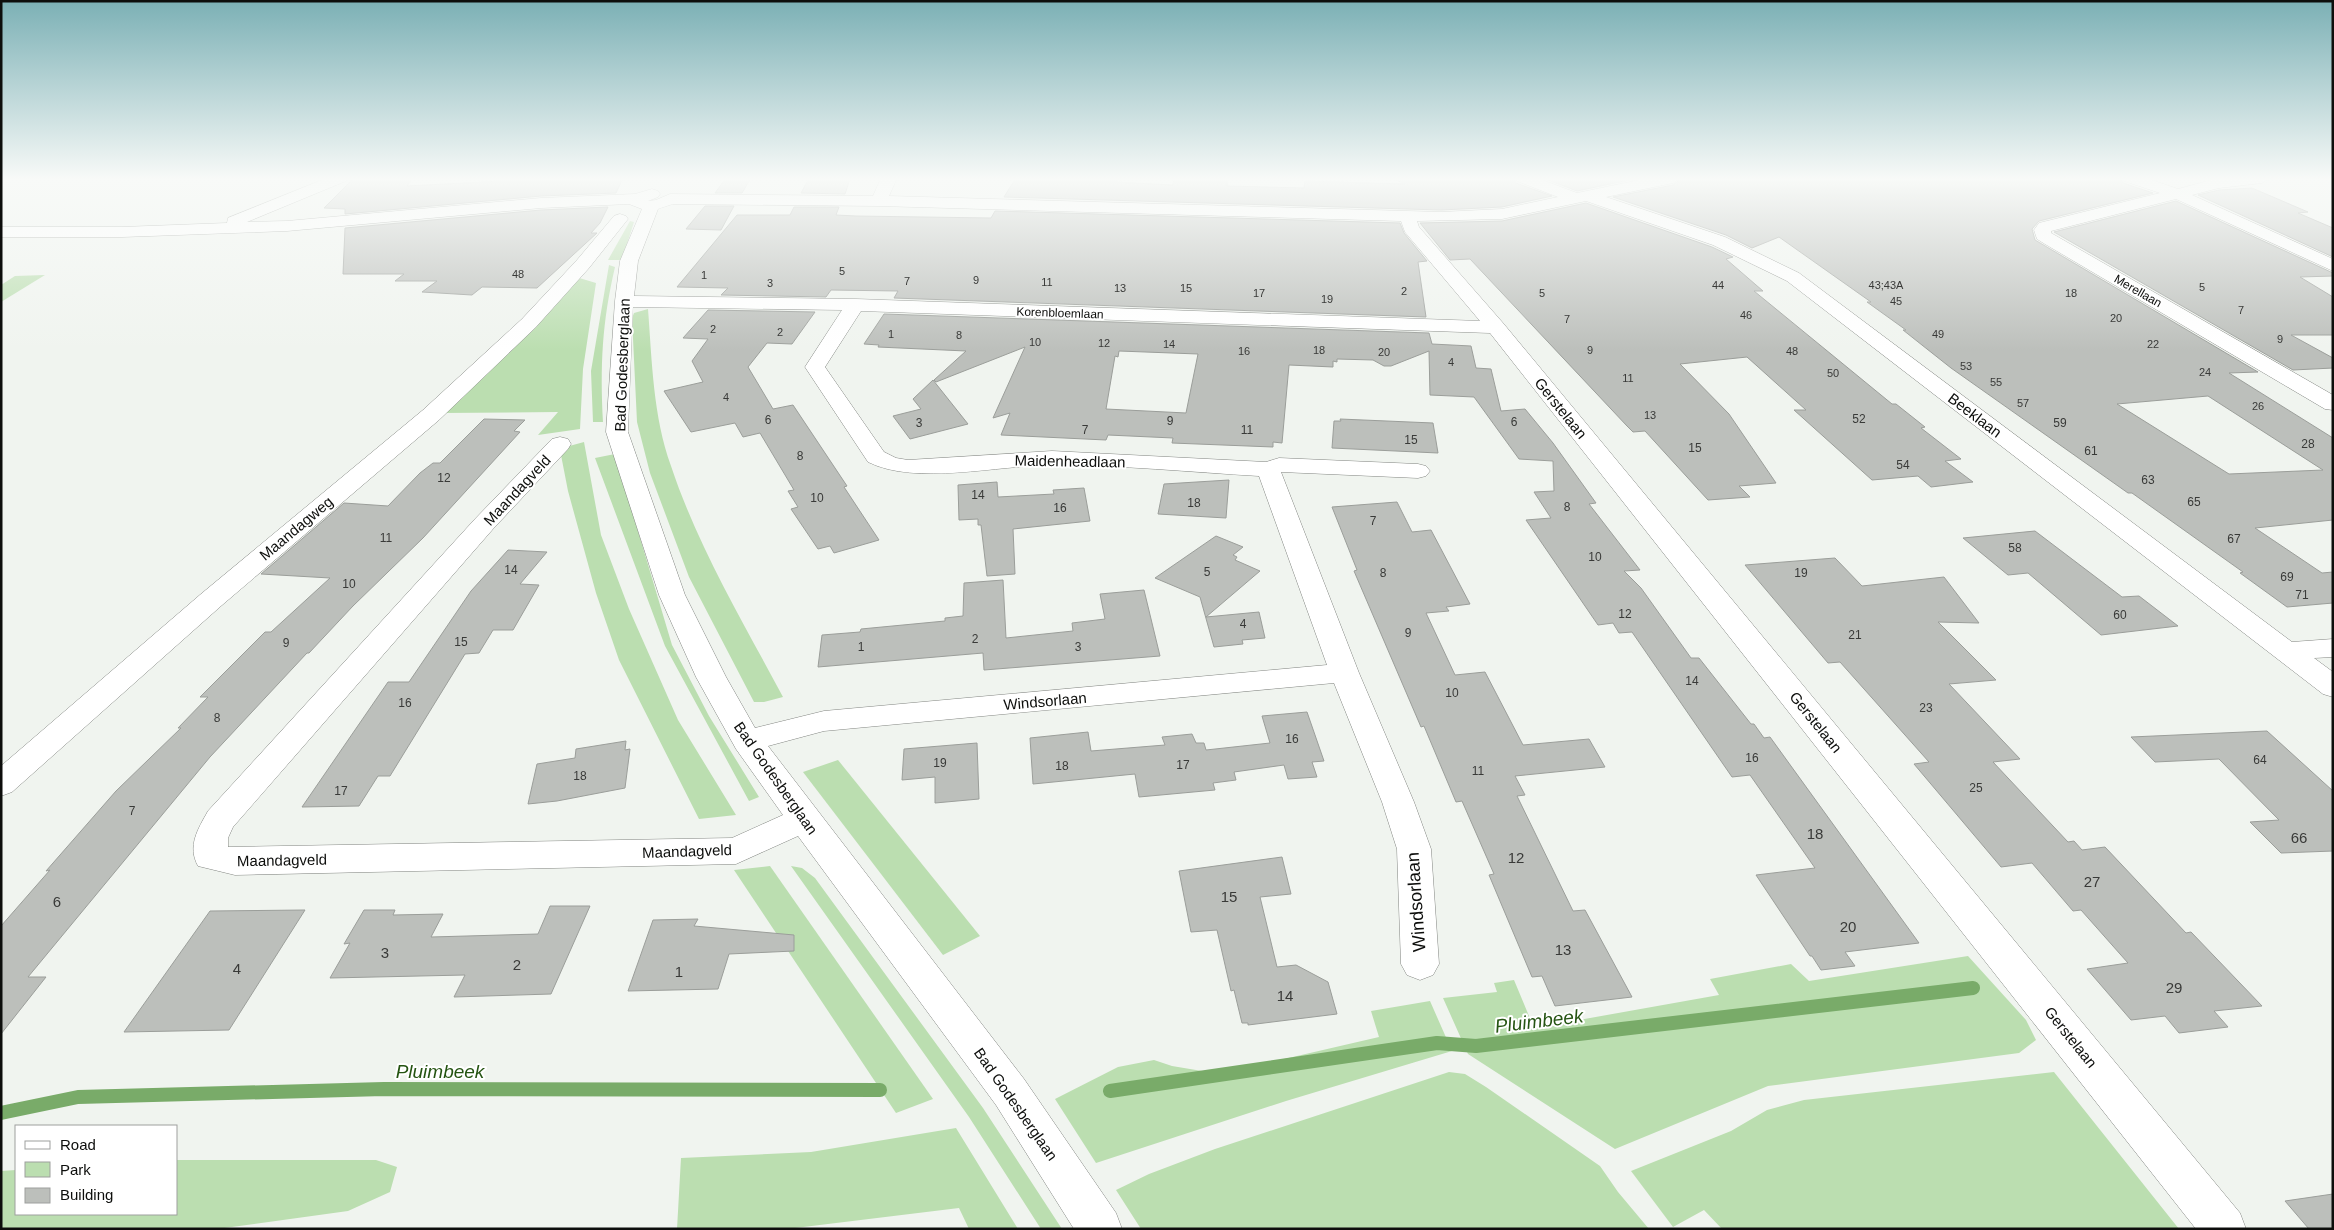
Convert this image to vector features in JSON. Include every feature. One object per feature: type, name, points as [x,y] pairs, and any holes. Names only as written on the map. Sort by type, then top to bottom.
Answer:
[{"type":"street","name":"Maandagweg","points":[[1,784],[196,613],[431,415],[529,323],[608,263],[615,235]]},
{"type":"street","name":"Bad Godesberglaan","points":[[628,235],[608,263],[624,301],[618,432],[672,595],[711,677],[747,741],[804,820],[1010,1092],[1100,1229]]},
{"type":"street","name":"Gerstelaan","points":[[1418,235],[1496,327],[2224,1229]]},
{"type":"street","name":"Beeklaan","points":[[1704,235],[1725,242],[1756,256],[1793,277],[2333,687]]},
{"type":"street","name":"Merellaan","points":[[2045,235],[2333,404]]},
{"type":"street","points":[[2267,235],[2333,266]]},
{"type":"street","name":"Korenbloemlaan","points":[[624,301],[856,305],[1472,328],[1496,327]]},
{"type":"street","name":"Maidenheadlaan","points":[[856,305],[842,322],[815,367],[876,457],[890,464],[908,467],[1052,458],[1268,469],[1279,465],[1418,471]]},
{"type":"street","name":"Maandagveld","points":[[560,444],[484,524],[220,820],[211,838],[210,856],[235,862],[736,851],[804,820]]},
{"type":"street","name":"Windsorlaan","points":[[1268,469],[1344,673],[1398,802],[1414,849],[1420,964]]},
{"type":"street","points":[[2288,651],[2333,648]]},
{"type":"street","name":"Windsorlaan","points":[[747,741],[824,721],[1344,673]]},
{"type":"green space","points":[[622,235],[630,235],[622,260],[608,260]]},
{"type":"green space","points":[[609,265],[615,267],[607,307],[603,344],[603,422],[593,422],[591,371]]},
{"type":"green space","points":[[45,275],[1,302],[1,285],[15,276]]},
{"type":"green space","points":[[576,277],[596,283],[583,369],[580,429],[538,435],[558,412],[441,413]]},
{"type":"green space","points":[[648,309],[657,408],[660,428],[671,466],[694,526],[708,555],[783,697],[764,702],[754,702],[689,577],[650,473],[637,422],[632,318],[634,313]]},
{"type":"green space","points":[[584,442],[601,535],[629,609],[678,720],[736,815],[699,819],[619,660],[596,593],[568,491],[561,455],[562,448]]},
{"type":"green space","points":[[615,454],[672,645],[709,716],[759,797],[749,801],[665,646],[595,458]]},
{"type":"green space","points":[[838,760],[980,936],[943,955],[803,772]]},
{"type":"green space","points":[[770,866],[933,1099],[896,1113],[734,870]]},
{"type":"green space","points":[[791,866],[802,868],[815,878],[983,1108],[1062,1229],[1041,1229],[969,1117]]},
{"type":"green space","points":[[1968,956],[2026,1020],[2036,1040],[2019,1053],[1768,1086],[1615,1149],[1468,1054],[1443,998],[1497,992],[1494,983],[1514,980],[1534,1028],[1719,995],[1710,979],[1791,964],[1809,981]]},
{"type":"green space","points":[[1430,1001],[1452,1051],[1286,1101],[1096,1163],[1055,1099],[1118,1067],[1154,1060],[1172,1066],[1220,1074],[1379,1037],[1371,1011]]},
{"type":"green space","points":[[1449,1072],[1465,1074],[1486,1087],[1600,1166],[1618,1192],[1649,1229],[1141,1229],[1116,1190],[1149,1174],[1215,1149]]},
{"type":"green space","points":[[2054,1072],[2179,1229],[1722,1229],[1704,1210],[1673,1227],[1631,1171],[1731,1131],[1767,1110],[1804,1100]]},
{"type":"green space","points":[[956,1128],[1018,1229],[969,1229],[959,1208],[787,1229],[677,1229],[681,1158],[811,1152]]},
{"type":"green space","points":[[178,1160],[376,1160],[397,1167],[390,1192],[348,1211],[217,1229],[1,1229],[1,1171],[15,1170],[15,1215],[178,1215]]},
{"type":"building","points":[[345,235],[594,235],[537,288],[482,287],[472,295],[422,292],[437,281],[395,281],[404,274],[343,274]]},
{"type":"building","points":[[720,235],[1406,235],[1427,261],[1418,262],[1426,317],[894,298],[898,291],[831,290],[826,297],[721,295],[728,288],[677,287]]},
{"type":"building","points":[[1430,235],[1679,235],[1712,247],[1733,257],[1726,259],[1763,291],[1754,291],[1892,404],[1896,404],[1925,427],[1921,428],[1961,459],[1945,461],[1973,482],[1931,487],[1918,476],[1872,480],[1794,410],[1806,410],[1747,357],[1680,364],[1729,414],[1776,483],[1739,486],[1750,497],[1708,500],[1645,431],[1633,432],[1627,426],[1470,259],[1450,260]]},
{"type":"building","points":[[1727,235],[2034,235],[2035,240],[2258,372],[2229,373],[2333,438],[2333,520],[2255,528],[2322,573],[2333,572],[2333,603],[2287,607],[2240,573],[2243,572],[2132,493],[2128,493],[1951,368],[1903,330],[1906,330],[1867,302],[1871,302],[1779,237],[1752,248]],"holes":[[[2208,396],[2323,470],[2229,474],[2117,404]]]},
{"type":"building","points":[[2060,235],[2251,235],[2333,273],[2333,276],[2300,277],[2333,297],[2333,335],[2291,335],[2333,358],[2333,368],[2293,370]]},
{"type":"building","points":[[2286,235],[2333,235],[2333,257]]},
{"type":"building","points":[[708,310],[815,312],[792,344],[767,343],[748,367],[773,409],[793,405],[847,486],[844,487],[879,540],[834,553],[830,546],[818,549],[791,509],[798,507],[788,491],[794,490],[760,433],[743,437],[735,423],[691,432],[664,391],[703,382],[692,361],[708,339],[683,338]]},
{"type":"building","points":[[884,314],[1429,333],[1432,344],[1471,346],[1476,368],[1491,369],[1501,411],[1525,409],[1553,443],[1596,503],[1589,504],[1640,570],[1624,571],[1641,588],[1691,658],[1699,658],[1751,724],[1754,724],[1764,738],[1770,737],[1919,943],[1845,952],[1855,966],[1821,970],[1756,875],[1815,868],[1750,775],[1732,777],[1632,632],[1619,633],[1613,623],[1598,625],[1526,520],[1551,518],[1534,492],[1554,491],[1553,461],[1519,459],[1474,397],[1430,395],[1429,351],[1391,366],[1384,366],[1373,360],[1337,359],[1337,362],[1333,361],[1333,367],[1289,365],[1282,443],[1273,442],[1273,447],[1172,443],[1173,438],[1108,435],[1106,440],[1001,435],[1010,413],[993,418],[1025,347],[936,382],[934,380],[966,351],[878,347],[879,345],[864,344]],"holes":[[[1119,351],[1198,354],[1186,413],[1106,409],[1115,356],[1118,357]]]},
{"type":"building","points":[[933,380],[968,424],[910,439],[893,416],[921,409],[913,399]]},
{"type":"building","points":[[484,419],[525,420],[514,431],[520,432],[423,538],[307,653],[210,757],[28,977],[46,977],[1,1034],[1,926],[116,791],[181,728],[178,728],[208,697],[200,697],[265,632],[271,632],[330,578],[261,574],[344,503],[388,506],[420,473],[433,463],[440,463]]},
{"type":"building","points":[[1340,419],[1433,423],[1438,453],[1332,448],[1334,421],[1341,421]]},
{"type":"building","points":[[1229,480],[1226,518],[1158,514],[1164,484]]},
{"type":"building","points":[[997,482],[998,497],[1054,494],[1053,490],[1084,488],[1090,521],[1013,529],[1015,574],[987,576],[981,525],[978,525],[978,519],[959,520],[958,485]]},
{"type":"building","points":[[1397,502],[1412,532],[1431,530],[1470,604],[1446,607],[1449,611],[1426,613],[1455,675],[1485,672],[1523,745],[1589,739],[1605,767],[1515,776],[1525,795],[1517,796],[1573,911],[1585,910],[1632,997],[1555,1006],[1542,976],[1532,977],[1489,875],[1494,874],[1462,801],[1456,802],[1424,726],[1421,727],[1354,571],[1357,570],[1332,507]]},
{"type":"building","points":[[2035,531],[2122,597],[2139,596],[2178,626],[2101,635],[2028,573],[2008,575],[1963,538]]},
{"type":"building","points":[[1216,536],[1243,547],[1233,555],[1237,557],[1235,560],[1260,571],[1206,617],[1259,612],[1265,638],[1242,640],[1243,644],[1214,647],[1200,597],[1155,578]]},
{"type":"building","points":[[508,550],[547,552],[520,584],[539,585],[513,630],[493,630],[479,653],[465,654],[390,776],[378,776],[359,806],[302,807],[388,682],[409,682],[471,591]]},
{"type":"building","points":[[1835,558],[1862,586],[1944,577],[1979,623],[1938,622],[1996,680],[1949,684],[2020,759],[1993,762],[2068,842],[2074,841],[2082,850],[2105,847],[2186,933],[2191,932],[2262,1006],[2214,1011],[2228,1027],[2179,1033],[2165,1016],[2131,1020],[2087,969],[2128,963],[2081,910],[2073,911],[2032,863],[2001,867],[1914,764],[1929,762],[1840,662],[1828,663],[1745,565]]},
{"type":"building","points":[[1003,580],[1006,638],[1073,631],[1072,623],[1105,619],[1100,594],[1144,590],[1160,656],[984,670],[983,653],[818,667],[822,635],[860,632],[861,629],[945,621],[945,618],[963,616],[964,583]]},
{"type":"building","points":[[1307,712],[1324,761],[1312,762],[1317,777],[1288,779],[1284,765],[1234,772],[1236,780],[1213,783],[1215,790],[1139,797],[1135,774],[1033,784],[1030,738],[1088,732],[1091,751],[1165,745],[1162,737],[1192,734],[1196,743],[1204,743],[1206,750],[1270,743],[1262,716]]},
{"type":"building","points":[[2267,731],[2333,791],[2333,851],[2281,853],[2250,822],[2279,820],[2219,759],[2155,762],[2131,737]]},
{"type":"building","points":[[626,741],[625,750],[630,749],[625,788],[557,801],[528,804],[537,764],[575,758],[576,749]]},
{"type":"building","points":[[977,743],[979,799],[935,803],[935,777],[902,780],[904,749]]},
{"type":"building","points":[[1282,857],[1291,894],[1260,897],[1277,967],[1296,965],[1328,982],[1337,1014],[1248,1025],[1248,1023],[1242,1023],[1234,990],[1231,991],[1217,930],[1191,932],[1179,871]]},
{"type":"building","points":[[550,906],[590,906],[551,994],[454,997],[465,975],[330,978],[350,943],[344,944],[364,910],[395,910],[393,915],[443,914],[431,937],[538,934]]},
{"type":"building","points":[[305,910],[229,1030],[124,1032],[210,911]]},
{"type":"building","points":[[698,919],[694,926],[794,935],[794,951],[729,954],[718,989],[628,991],[653,920]]},
{"type":"building","points":[[2333,1194],[2333,1229],[2309,1229],[2285,1201]]},
{"type":"waterway","name":"Pluimbeek","points":[[1110,1091],[1437,1043],[1476,1046],[1973,988]]},
{"type":"waterway","name":"Pluimbeek","points":[[1,1113],[78,1097],[384,1089],[880,1090]]}]
